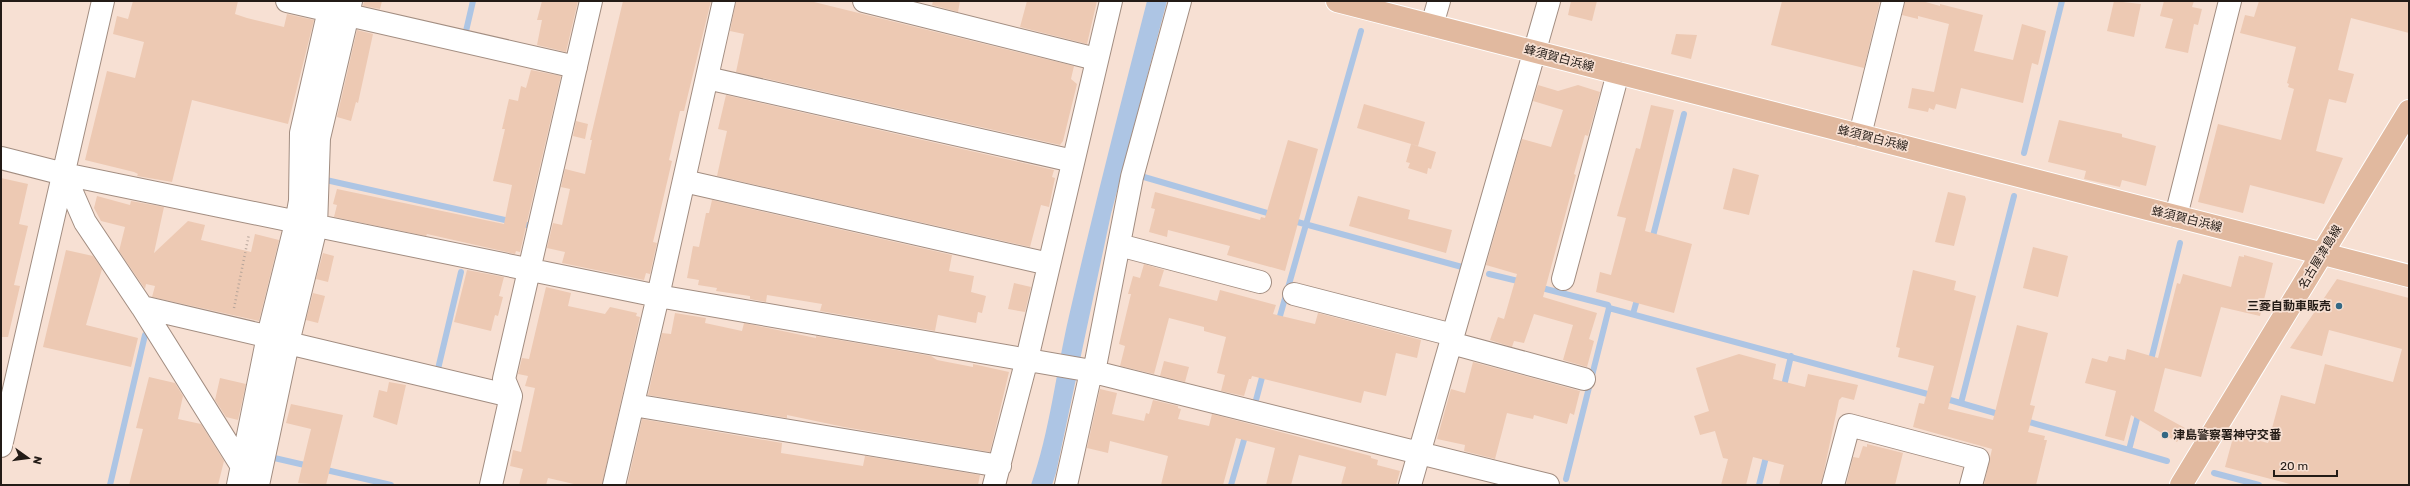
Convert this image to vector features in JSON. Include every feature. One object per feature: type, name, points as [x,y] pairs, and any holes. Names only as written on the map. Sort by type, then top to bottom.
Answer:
[{"type":"main road","name":"蜂須賀白浜線","points":[[1337,1],[2409,276]]},
{"type":"main road","name":"名古屋津島線","points":[[2181,485],[2409,111]]},
{"type":"street","points":[[1,446],[4,422],[64,174],[103,1]]},
{"type":"street","points":[[287,1],[340,9],[576,67]]},
{"type":"street","points":[[491,485],[511,396],[504,379],[591,1]]},
{"type":"street","points":[[614,485],[724,1]]},
{"type":"street","points":[[864,1],[1096,59]]},
{"type":"street","points":[[633,405],[997,475],[1027,360],[1096,59],[1111,1]]},
{"type":"street","points":[[1066,485],[1119,245],[1132,178],[1180,1]]},
{"type":"street","points":[[1432,25],[1439,1]]},
{"type":"street","points":[[1410,485],[1549,1]]},
{"type":"street","points":[[1860,135],[1893,1]]},
{"type":"street","points":[[2176,216],[2230,1]]},
{"type":"street","points":[[245,479],[280,340],[306,225],[340,9]]},
{"type":"street","points":[[1563,279],[1618,73]]},
{"type":"street","points":[[707,78],[1073,161]]},
{"type":"street","points":[[1,158],[64,174],[529,271],[658,296],[1091,372],[1548,485]]},
{"type":"street","points":[[64,174],[85,222],[142,307],[245,479]]},
{"type":"street","points":[[684,181],[1049,264]]},
{"type":"street","points":[[1119,245],[1260,282]]},
{"type":"street","points":[[1294,294],[1452,339],[1584,379]]},
{"type":"street","points":[[142,307],[511,396]]},
{"type":"street","points":[[258,485],[280,340]]},
{"type":"street","points":[[1833,485],[1849,425],[1978,459],[1970,485]]},
{"type":"path","points":[[230,327],[253,214]]},
{"type":"water","points":[[1147,1],[1167,1],[1111,214],[1056,473],[1052,485],[1031,485],[1038,465],[1048,423],[1064,337]]},
{"type":"building","points":[[133,1],[238,1],[235,14],[247,18],[284,27],[287,14],[314,20],[288,124],[192,100],[172,182],[137,176],[138,174],[134,172],[85,160],[107,71],[135,78],[144,42],[113,34],[117,16],[128,19]]},
{"type":"building","points":[[364,1],[382,1],[380,9],[363,6]]},
{"type":"building","points":[[542,1],[578,1],[566,52],[537,45],[542,20],[537,20]]},
{"type":"building","points":[[623,1],[711,1],[684,111],[680,111],[669,160],[672,161],[653,242],[657,243],[650,274],[646,273],[644,280],[562,263],[565,252],[547,248],[553,223],[562,225],[570,189],[561,187],[565,169],[585,174],[592,140],[590,140]]},
{"type":"building","points":[[736,1],[810,1],[1074,66],[1071,79],[1077,84],[1063,141],[1060,145],[736,72],[744,34],[730,31]]},
{"type":"building","points":[[933,1],[960,1],[958,12],[932,5]]},
{"type":"building","points":[[1027,1],[1097,1],[1087,44],[1020,27]]},
{"type":"building","points":[[1571,1],[1597,1],[1592,21],[1568,15]]},
{"type":"building","points":[[1782,1],[1880,1],[1864,68],[1771,45]]},
{"type":"building","points":[[1905,1],[1922,1],[1940,6],[1940,4],[1983,15],[1974,51],[2013,60],[2022,24],[2046,31],[2038,65],[2032,63],[2023,103],[1961,88],[1956,109],[1936,104],[1934,110],[1929,108],[1928,112],[1908,108],[1912,88],[1934,92],[1949,24],[1918,16],[1918,19],[1902,15]]},
{"type":"building","points":[[2114,1],[2141,4],[2134,37],[2107,31]]},
{"type":"building","points":[[2164,1],[2194,1],[2192,7],[2202,9],[2198,25],[2194,24],[2188,53],[2165,48],[2173,19],[2160,16]]},
{"type":"building","points":[[2259,1],[2409,1],[2409,33],[2351,18],[2338,70],[2354,74],[2346,103],[2329,99],[2316,151],[2343,158],[2324,204],[2250,185],[2243,213],[2198,202],[2218,124],[2281,140],[2294,89],[2288,87],[2289,84],[2287,83],[2296,47],[2240,33],[2245,15],[2254,17]]},
{"type":"building","points":[[357,30],[373,34],[358,103],[356,102],[351,121],[337,117]]},
{"type":"building","points":[[1676,34],[1697,35],[1691,59],[1671,54]]},
{"type":"building","points":[[531,70],[561,76],[520,252],[516,251],[515,254],[427,234],[426,236],[334,217],[337,205],[333,204],[337,189],[504,224],[512,185],[493,181],[505,129],[502,129],[509,99],[518,101],[521,86],[526,88]]},
{"type":"building","points":[[1538,85],[1558,91],[1578,85],[1600,92],[1588,136],[1585,135],[1574,174],[1576,175],[1543,297],[1597,313],[1589,339],[1594,341],[1587,367],[1563,360],[1573,325],[1534,314],[1524,343],[1514,341],[1512,347],[1490,340],[1498,317],[1504,319],[1517,274],[1486,265],[1522,139],[1551,147],[1563,110],[1533,101]]},
{"type":"building","points":[[726,95],[1054,170],[1052,177],[1055,178],[1049,207],[1041,205],[1030,247],[717,176],[727,131],[718,129]]},
{"type":"building","points":[[1364,104],[1425,122],[1418,146],[1357,128]]},
{"type":"building","points":[[1651,105],[1674,110],[1645,231],[1692,244],[1674,313],[1596,292],[1600,272],[1611,275],[1626,218],[1617,216],[1636,148],[1640,149]]},
{"type":"building","points":[[2059,120],[2122,134],[2122,137],[2156,146],[2146,186],[2122,180],[2120,187],[2084,179],[2086,171],[2048,162]]},
{"type":"building","points":[[576,121],[588,124],[585,139],[573,136]]},
{"type":"building","points":[[1288,140],[1318,149],[1285,271],[1227,255],[1230,246],[1168,230],[1167,237],[1149,232],[1155,209],[1151,208],[1155,192],[1260,220],[1261,217],[1265,218]]},
{"type":"building","points":[[1411,144],[1436,152],[1431,169],[1428,168],[1427,174],[1408,168],[1410,163],[1406,162]]},
{"type":"building","points":[[1733,168],[1759,175],[1749,215],[1723,209]]},
{"type":"building","points":[[1,178],[28,184],[19,224],[28,226],[14,285],[20,286],[8,337],[1,337]]},
{"type":"building","points":[[1948,192],[1965,196],[1966,199],[1954,246],[1935,242]]},
{"type":"building","points":[[97,196],[130,205],[131,201],[164,207],[154,253],[188,221],[205,225],[201,240],[251,252],[255,234],[279,240],[259,321],[152,297],[155,286],[146,284],[145,289],[119,251],[125,227],[101,221],[94,208]]},
{"type":"building","points":[[1358,196],[1410,210],[1408,219],[1452,230],[1446,253],[1349,226]]},
{"type":"building","points":[[712,200],[952,255],[949,271],[974,276],[971,292],[986,296],[982,313],[978,312],[976,323],[938,315],[935,331],[820,311],[822,304],[767,295],[766,302],[750,299],[750,296],[716,291],[717,288],[698,285],[699,280],[687,278],[693,246],[699,247],[706,213],[709,213]]},
{"type":"building","points":[[2033,247],[2068,256],[2058,297],[2023,288]]},
{"type":"building","points":[[66,250],[93,256],[102,269],[86,325],[138,338],[131,367],[43,347]]},
{"type":"building","points":[[323,253],[334,256],[328,282],[316,279]]},
{"type":"building","points":[[2244,255],[2273,263],[2260,316],[2221,307],[2201,377],[2165,368],[2154,411],[2185,428],[2177,442],[2131,415],[2124,441],[2105,436],[2116,391],[2085,383],[2092,358],[2107,362],[2109,356],[2125,360],[2127,349],[2158,358],[2177,283],[2180,284],[2183,274],[2231,287],[2239,256],[2244,257]]},
{"type":"building","points":[[1144,264],[1164,270],[1159,286],[1217,301],[1220,290],[1276,305],[1273,314],[1315,324],[1318,313],[1421,340],[1417,358],[1396,353],[1386,396],[1364,391],[1361,403],[1252,376],[1251,379],[1249,379],[1244,396],[1221,391],[1225,375],[1217,373],[1226,337],[1204,331],[1204,327],[1169,318],[1154,374],[1120,366],[1125,346],[1119,344],[1131,294],[1128,294],[1133,276],[1140,278]]},
{"type":"building","points":[[467,270],[504,277],[499,296],[503,297],[498,316],[495,315],[491,331],[454,322]]},
{"type":"building","points":[[1913,270],[1956,281],[1954,290],[1976,296],[1948,409],[1993,420],[2017,325],[2048,333],[2030,405],[2035,406],[2028,432],[2045,436],[2044,440],[2047,440],[2036,485],[1984,485],[1992,449],[1913,427],[1919,403],[1924,404],[1934,366],[1898,357],[1900,348],[1896,347]]},
{"type":"building","points":[[2337,279],[2409,298],[2409,485],[2294,485],[2225,467],[2234,434],[2268,443],[2281,395],[2315,404],[2325,364],[2393,382],[2402,349],[2329,330],[2322,356],[2290,348]]},
{"type":"building","points":[[1014,283],[1031,287],[1025,312],[1008,309]]},
{"type":"building","points":[[546,287],[571,293],[568,306],[605,314],[610,307],[637,313],[636,316],[640,317],[602,485],[578,485],[548,478],[546,485],[519,485],[523,469],[510,466],[513,450],[521,452],[535,388],[525,386],[528,376],[518,374],[522,358],[529,359]]},
{"type":"building","points":[[313,293],[325,296],[318,323],[306,320]]},
{"type":"building","points":[[675,313],[706,318],[705,323],[742,331],[744,323],[816,338],[816,336],[931,356],[937,360],[973,367],[973,364],[1009,372],[990,452],[844,427],[787,415],[787,418],[648,395],[662,333],[671,334]]},
{"type":"building","points":[[1739,354],[1776,364],[1773,379],[1805,387],[1808,374],[1858,385],[1854,400],[1842,397],[1839,400],[1821,485],[1779,485],[1784,465],[1753,457],[1746,485],[1721,485],[1728,459],[1723,458],[1715,431],[1700,435],[1694,416],[1709,411],[1696,368]]},
{"type":"building","points":[[1164,361],[1189,367],[1185,382],[1160,376]]},
{"type":"building","points":[[1473,362],[1580,391],[1574,415],[1570,413],[1567,424],[1534,415],[1533,419],[1507,413],[1495,459],[1464,451],[1465,445],[1437,439],[1451,389],[1465,393]]},
{"type":"building","points":[[149,377],[175,383],[183,396],[178,419],[201,424],[224,461],[218,485],[129,485],[143,429],[136,428]]},
{"type":"building","points":[[220,378],[246,384],[238,420],[226,417],[215,400]]},
{"type":"building","points":[[389,382],[406,385],[397,425],[373,417],[379,390],[387,392]]},
{"type":"building","points":[[1100,389],[1117,393],[1112,414],[1144,421],[1146,413],[1149,414],[1153,400],[1178,406],[1178,408],[1181,409],[1178,419],[1209,426],[1212,414],[1371,456],[1371,458],[1378,460],[1377,465],[1400,471],[1396,485],[1341,485],[1346,467],[1299,455],[1291,485],[1266,485],[1275,448],[1236,438],[1223,485],[1161,485],[1168,456],[1110,441],[1108,453],[1087,448]]},
{"type":"building","points":[[291,404],[343,415],[326,485],[298,483],[311,429],[286,423]]},
{"type":"building","points":[[642,419],[782,443],[781,453],[863,466],[865,456],[980,475],[978,485],[627,485]]},
{"type":"building","points":[[1867,444],[1903,453],[1895,485],[1846,485],[1853,457],[1859,458],[1863,446],[1867,447]]},
{"type":"waterway","points":[[466,31],[473,1]]},
{"type":"waterway","points":[[2024,153],[2062,1]]},
{"type":"waterway","points":[[1278,323],[1361,31]]},
{"type":"waterway","points":[[1652,240],[1684,114]]},
{"type":"waterway","points":[[1144,177],[1274,215]]},
{"type":"waterway","points":[[326,180],[527,225]]},
{"type":"waterway","points":[[1961,403],[2014,196]]},
{"type":"waterway","points":[[1290,220],[1462,267]]},
{"type":"waterway","points":[[2150,364],[2180,243]]},
{"type":"waterway","points":[[438,369],[461,272]]},
{"type":"waterway","points":[[1489,274],[1522,282]]},
{"type":"waterway","points":[[1538,287],[1608,305],[1609,308],[1935,396]]},
{"type":"waterway","points":[[1633,314],[1638,296]]},
{"type":"waterway","points":[[1566,479],[1609,308]]},
{"type":"waterway","points":[[110,485],[145,335]]},
{"type":"waterway","points":[[1783,390],[1791,356]]},
{"type":"waterway","points":[[1256,400],[1264,370]]},
{"type":"waterway","points":[[1943,398],[2002,415]]},
{"type":"waterway","points":[[2022,420],[2129,450],[2139,411]]},
{"type":"waterway","points":[[1231,485],[1246,433]]},
{"type":"waterway","points":[[2129,450],[2167,461]]},
{"type":"waterway","points":[[1759,485],[1767,453]]},
{"type":"waterway","points":[[270,457],[309,466]]},
{"type":"waterway","points":[[322,469],[391,485]]},
{"type":"waterway","points":[[2214,473],[2259,485]]},
{"type":"place","name":"三菱自動車販売","points":[[2339,306]]},
{"type":"place","name":"津島警察署神守交番","points":[[2165,435]]}]
